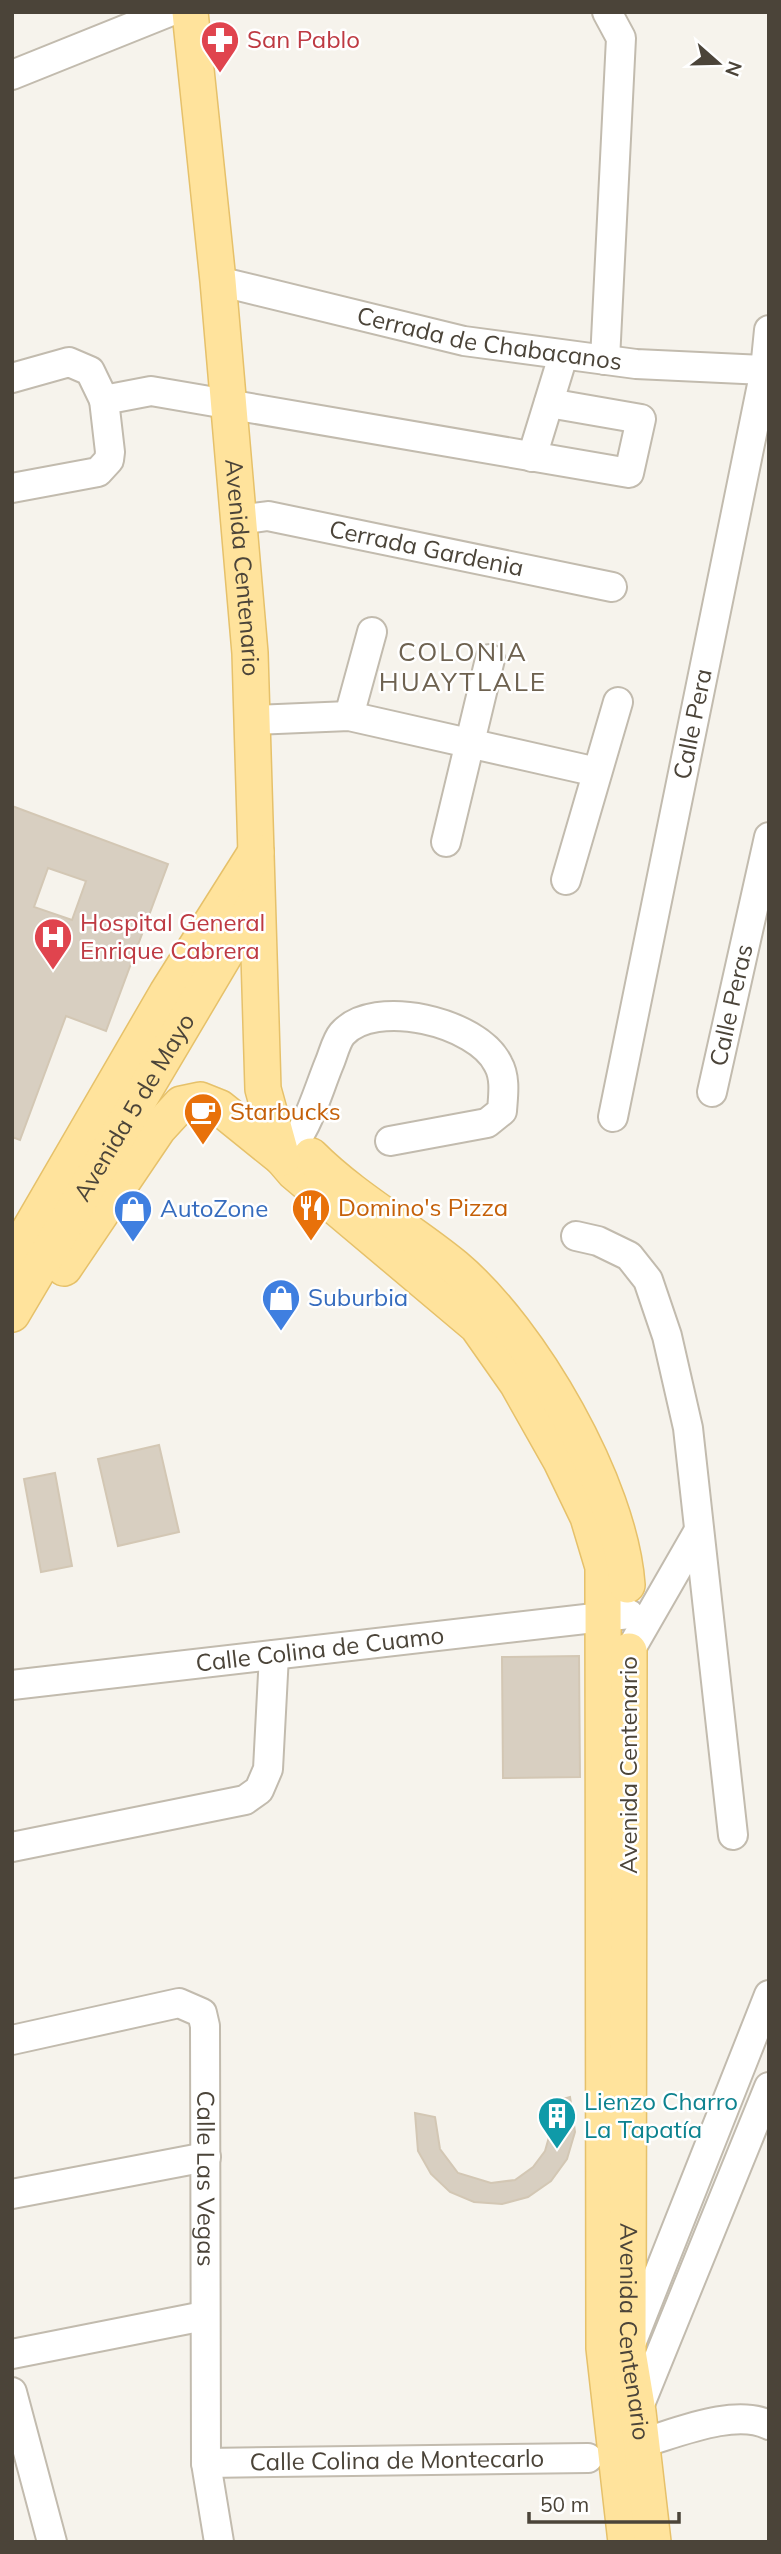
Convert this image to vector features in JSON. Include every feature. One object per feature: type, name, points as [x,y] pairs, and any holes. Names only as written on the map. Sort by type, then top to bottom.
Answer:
[{"type":"main road","name":"Avenida Centenario","points":[[190,12],[239,520],[252,720],[263,1089],[284,1142],[456,1268],[494,1304],[539,1367],[573,1427],[612,1507],[625,1562],[605,1682],[603,2224],[604,2348],[618,2430],[626,2542]]},
{"type":"main road","name":"Avenida 5 de Mayo","points":[[12,1260],[167,993],[256,852]]},
{"type":"main road","name":"Avenida 5 de Mayo","points":[[12,1314],[256,902]]},
{"type":"main road","points":[[12,1332],[68,1263],[158,1129],[181,1104],[200,1100],[284,1142]]},
{"type":"main road","name":"Avenida Centenario","points":[[617,1616],[629,1653],[628,2352],[618,2430],[653,2542]]},
{"type":"street","points":[[12,75],[169,12]]},
{"type":"street","points":[[605,360],[621,38],[607,12]]},
{"type":"street","name":"Cerrada de Chabacanos","points":[[218,281],[464,341],[563,356],[765,370]]},
{"type":"street","name":"Calle Pera","points":[[613,1117],[765,370],[769,330]]},
{"type":"street","points":[[532,457],[563,356]]},
{"type":"street","points":[[12,378],[69,362],[90,371],[104,400],[110,452],[104,467],[97,472],[12,488]]},
{"type":"street","points":[[104,400],[152,391],[182,394],[229,406],[629,473],[641,419],[548,403]]},
{"type":"street","name":"Cerrada Gardenia","points":[[239,520],[268,516],[612,587]]},
{"type":"street","points":[[349,716],[372,632]]},
{"type":"street","points":[[446,842],[468,741],[490,659]]},
{"type":"street","points":[[566,880],[618,702]]},
{"type":"street","points":[[252,720],[349,716],[597,772]]},
{"type":"street","name":"Calle Peras","points":[[712,1092],[769,837]]},
{"type":"street","points":[[284,1142],[340,1035],[357,1021],[386,1014],[427,1019],[473,1038],[498,1063],[504,1086],[502,1111],[487,1123],[390,1140]]},
{"type":"street","points":[[576,1237],[598,1241],[629,1256],[648,1280],[667,1336],[688,1428],[733,1835]]},
{"type":"street","points":[[605,1682],[629,1653],[698,1532]]},
{"type":"street","name":"Calle Colina de Cuamo","points":[[12,1685],[617,1616]]},
{"type":"street","points":[[12,1847],[245,1800],[259,1790],[268,1769],[274,1655]]},
{"type":"street","points":[[628,2352],[769,1995]]},
{"type":"street","name":"Calle Las Vegas","points":[[12,2040],[179,2003],[202,2013],[205,2026],[206,2463],[219,2542]]},
{"type":"street","points":[[618,2430],[769,2087]]},
{"type":"street","points":[[12,2194],[206,2157]]},
{"type":"street","points":[[12,2354],[204,2316]]},
{"type":"street","points":[[12,2392],[52,2542]]},
{"type":"street","name":"Calle Colina de Montecarlo","points":[[206,2463],[733,2419],[749,2418],[769,2424]]},
{"type":"building","name":"Hospital General Enrique Cabrera","points":[[12,806],[168,864],[106,1031],[66,1016],[20,1140],[12,1137]],"holes":[[[48,868],[86,881],[72,920],[34,907]]]},
{"type":"building","points":[[159,1445],[179,1532],[118,1546],[98,1459]]},
{"type":"building","points":[[55,1473],[72,1566],[41,1572],[24,1479]]},
{"type":"building","points":[[579,1656],[580,1777],[503,1778],[502,1657]]},
{"type":"building","name":"Lienzo Charro La Tapatía","points":[[570,2097],[575,2132],[567,2159],[551,2181],[528,2197],[502,2204],[474,2202],[450,2192],[431,2174],[418,2151],[415,2113],[435,2117],[440,2149],[458,2173],[491,2183],[515,2180],[533,2167],[545,2151],[551,2130],[548,2103]]},
{"type":"place","name":"San Pablo","points":[[220,74]]},
{"type":"place","name":"Hospital General Enrique Cabrera","points":[[53,971]]},
{"type":"place","name":"Starbucks","points":[[203,1146]]},
{"type":"place","name":"Domino's Pizza","points":[[311,1242]]},
{"type":"place","name":"AutoZone","points":[[133,1243]]},
{"type":"place","name":"Suburbia","points":[[281,1332]]},
{"type":"place","name":"Lienzo Charro La Tapatía","points":[[557,2150]]},
{"type":"district","name":"COLONIA HUAYTLALE","points":[[463,667]]}]
